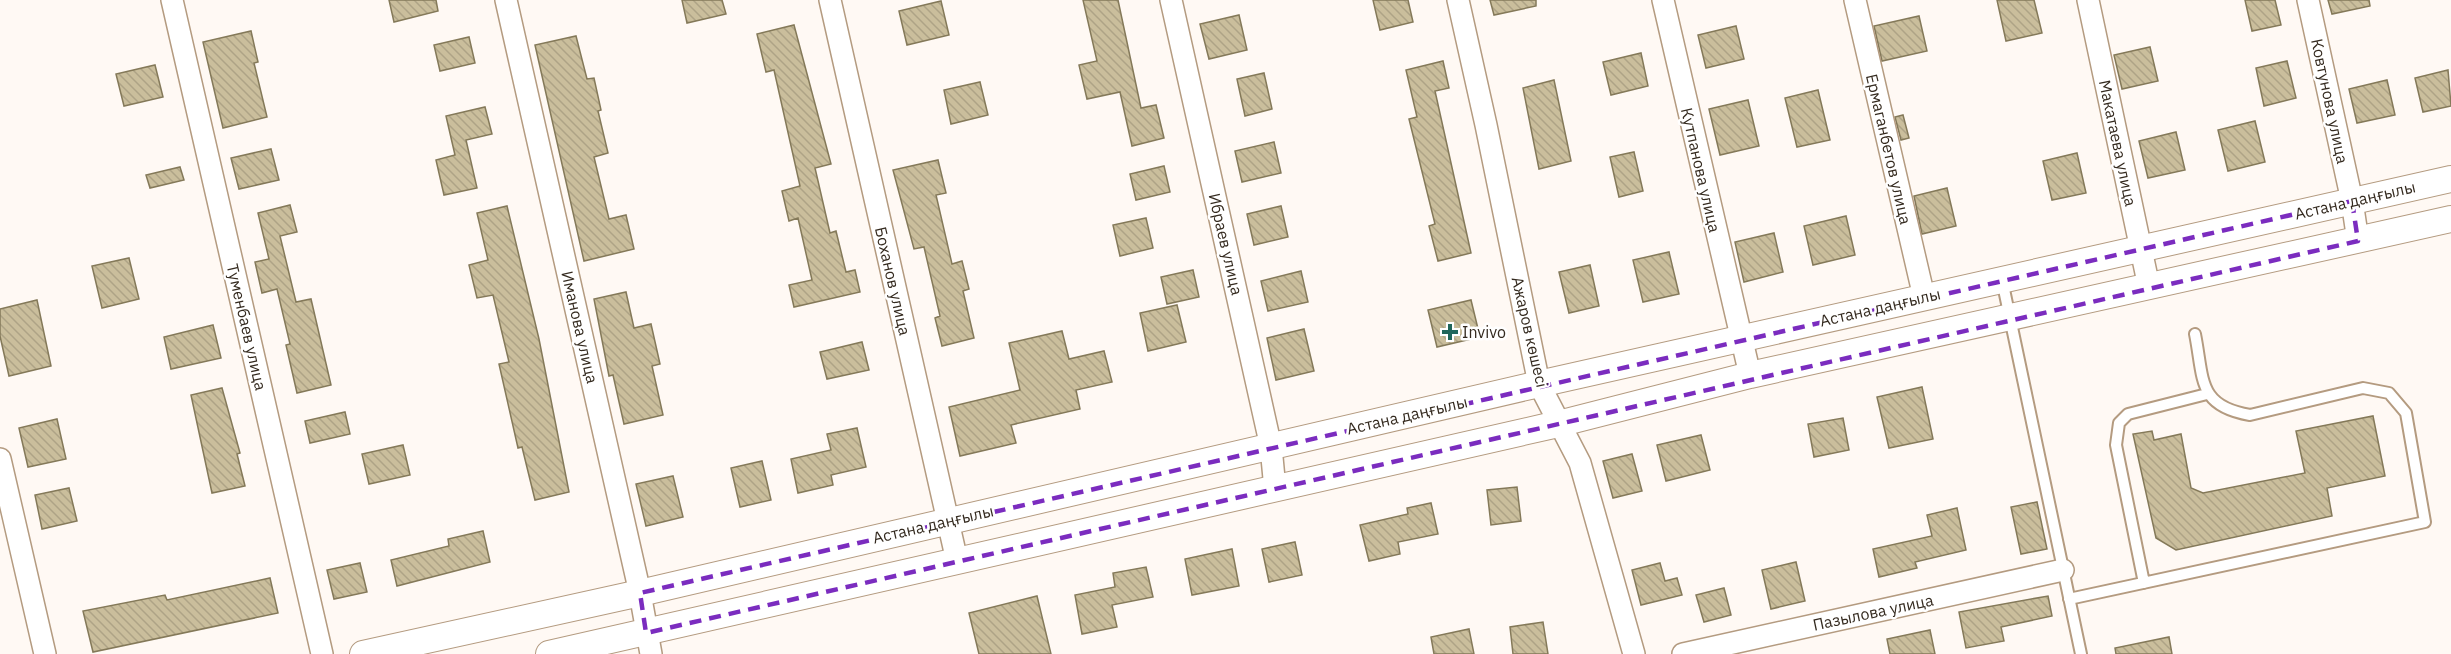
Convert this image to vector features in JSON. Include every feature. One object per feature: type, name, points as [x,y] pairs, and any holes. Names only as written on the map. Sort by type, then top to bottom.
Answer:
[{"type":"street","name":"Туменбаев улица","points":[[172,0],[322,654]]},
{"type":"street","name":"Иманова улица","points":[[506,0],[640,593],[649,643]]},
{"type":"street","name":"Боханов улица","points":[[830,0],[946,521],[957,561]]},
{"type":"street","name":"Ибраев улица","points":[[1171,0],[1271,447],[1275,489]]},
{"type":"street","name":"Ажаров көшесі","points":[[1458,0],[1539,384],[1580,463],[1634,654]]},
{"type":"street","name":"Кутпанова улица","points":[[1663,0],[1750,375]]},
{"type":"street","name":"Ермаганбетов улица","points":[[1855,0],[1924,297]]},
{"type":"street","name":"Макатаева улица","points":[[2088,0],[2148,287]]},
{"type":"street","name":"Ковтунова улица","points":[[2308,0],[2352,201],[2358,242]]},
{"type":"street","name":"Астана даңғылы","points":[[363,654],[640,593],[1539,384],[2451,179]]},
{"type":"street","points":[[549,654],[649,643],[957,561],[1558,424],[1750,375],[2358,242],[2451,219]]},
{"type":"street","points":[[0,459],[45,654]]},
{"type":"street","name":"Пазылова улица","points":[[1683,654],[2063,570]]},
{"type":"lane","points":[[2001,280],[2011,318],[2081,654]]},
{"type":"lane","points":[[2069,599],[2425,522],[2406,413],[2389,393],[2363,388],[2250,415],[2224,409],[2207,394],[2195,334]]},
{"type":"lane","points":[[2144,583],[2116,445],[2119,423],[2128,414],[2207,394]]},
{"type":"highlighted area","points":[[2352,201],[2358,241],[646,633],[640,593]]},
{"type":"building","points":[[389,0],[436,0],[438,11],[394,22]]},
{"type":"building","points":[[682,0],[722,0],[726,14],[687,23]]},
{"type":"building","points":[[1083,0],[1118,0],[1141,108],[1156,105],[1164,138],[1132,146],[1120,92],[1087,99],[1079,65],[1097,61]]},
{"type":"building","points":[[1373,0],[1408,0],[1413,22],[1380,30]]},
{"type":"building","points":[[1490,0],[1536,0],[1536,6],[1494,15]]},
{"type":"building","points":[[1997,0],[2034,0],[2042,33],[2006,41]]},
{"type":"building","points":[[2245,0],[2275,0],[2281,25],[2252,31]]},
{"type":"building","points":[[2328,0],[2369,0],[2370,6],[2332,14]]},
{"type":"building","points":[[941,1],[949,35],[907,45],[899,11]]},
{"type":"building","points":[[1239,15],[1247,50],[1209,59],[1200,24]]},
{"type":"building","points":[[1919,16],[1927,51],[1882,61],[1874,26]]},
{"type":"building","points":[[794,25],[831,164],[815,168],[830,233],[836,231],[846,272],[855,270],[860,292],[794,307],[789,285],[812,280],[798,218],[789,221],[782,191],[800,186],[774,70],[766,72],[757,34]]},
{"type":"building","points":[[1736,26],[1744,59],[1706,68],[1698,35]]},
{"type":"building","points":[[251,31],[258,62],[254,63],[267,117],[223,128],[203,42]]},
{"type":"building","points":[[576,36],[587,79],[594,78],[601,110],[598,111],[608,153],[594,157],[609,219],[626,215],[634,249],[584,261],[535,45]]},
{"type":"building","points":[[469,37],[475,63],[440,71],[434,45]]},
{"type":"building","points":[[2150,47],[2158,81],[2122,89],[2114,55]]},
{"type":"building","points":[[1641,53],[1648,86],[1611,95],[1603,62]]},
{"type":"building","points":[[1443,61],[1449,88],[1435,91],[1471,253],[1438,261],[1429,226],[1435,224],[1409,119],[1417,117],[1406,70]]},
{"type":"building","points":[[2287,61],[2296,98],[2264,106],[2256,68]]},
{"type":"building","points":[[155,65],[163,97],[124,106],[116,74]]},
{"type":"building","points":[[2448,70],[2451,106],[2423,112],[2415,78]]},
{"type":"building","points":[[1264,73],[1272,109],[1245,116],[1237,79]]},
{"type":"building","points":[[1554,80],[1571,161],[1539,169],[1523,88]]},
{"type":"building","points":[[2387,80],[2395,115],[2357,123],[2349,89]]},
{"type":"building","points":[[980,82],[988,115],[951,124],[944,90]]},
{"type":"building","points":[[1818,90],[1830,140],[1797,147],[1785,98]]},
{"type":"building","points":[[1748,100],[1759,146],[1720,155],[1709,109]]},
{"type":"building","points":[[485,107],[492,134],[466,140],[477,188],[444,195],[436,160],[455,155],[446,116]]},
{"type":"building","points":[[1903,115],[1909,138],[1901,140],[1895,117]]},
{"type":"building","points":[[2255,121],[2265,162],[2228,171],[2218,130]]},
{"type":"building","points":[[2176,132],[2185,170],[2148,178],[2139,141]]},
{"type":"building","points":[[1274,142],[1281,173],[1242,182],[1235,151]]},
{"type":"building","points":[[271,149],[279,180],[239,189],[231,158]]},
{"type":"building","points":[[1634,152],[1643,191],[1619,197],[1610,157]]},
{"type":"building","points":[[2077,153],[2086,193],[2052,200],[2043,161]]},
{"type":"building","points":[[938,160],[946,193],[936,195],[952,264],[962,261],[969,289],[963,291],[974,338],[942,346],[935,318],[940,316],[924,247],[914,249],[893,170]]},
{"type":"building","points":[[1164,166],[1170,192],[1136,200],[1130,174]]},
{"type":"building","points":[[180,167],[184,180],[150,188],[146,175]]},
{"type":"building","points":[[1947,188],[1956,226],[1922,234],[1914,196]]},
{"type":"building","points":[[290,205],[297,232],[280,236],[296,302],[311,299],[331,385],[297,393],[286,345],[290,344],[277,289],[262,293],[255,262],[269,259],[258,213]]},
{"type":"building","points":[[507,206],[539,339],[569,492],[535,500],[522,447],[518,448],[499,364],[509,362],[493,295],[477,298],[469,265],[488,260],[477,213]]},
{"type":"building","points":[[1281,206],[1288,237],[1254,245],[1247,214]]},
{"type":"building","points":[[1846,216],[1855,255],[1813,265],[1804,226]]},
{"type":"building","points":[[1146,218],[1153,248],[1120,256],[1113,225]]},
{"type":"building","points":[[1774,233],[1783,272],[1744,282],[1735,242]]},
{"type":"building","points":[[1669,252],[1679,294],[1643,302],[1633,260]]},
{"type":"building","points":[[129,258],[139,299],[102,308],[92,266]]},
{"type":"building","points":[[1590,265],[1599,306],[1569,313],[1559,272]]},
{"type":"building","points":[[1193,270],[1199,297],[1167,304],[1161,277]]},
{"type":"building","points":[[1301,271],[1308,302],[1268,311],[1261,281]]},
{"type":"building","points":[[626,292],[634,328],[651,324],[660,364],[652,366],[663,415],[624,424],[613,375],[609,376],[594,299]]},
{"type":"building","points":[[37,300],[51,366],[9,376],[0,336],[0,309]]},
{"type":"building","points":[[1471,300],[1480,337],[1437,347],[1428,310]]},
{"type":"building","points":[[1177,305],[1186,342],[1148,351],[1140,313]]},
{"type":"building","points":[[213,325],[221,358],[171,369],[164,337]]},
{"type":"building","points":[[1304,329],[1314,371],[1276,380],[1267,338]]},
{"type":"building","points":[[1062,331],[1069,359],[1104,351],[1112,382],[1076,390],[1080,409],[1011,425],[1016,443],[960,456],[949,407],[1020,390],[1009,343]]},
{"type":"building","points":[[862,342],[869,370],[827,379],[820,352]]},
{"type":"building","points":[[1922,387],[1933,439],[1889,448],[1877,397]]},
{"type":"building","points":[[222,388],[240,453],[237,454],[245,486],[212,493],[191,395]]},
{"type":"building","points":[[345,412],[350,434],[310,443],[305,421]]},
{"type":"building","points":[[2373,416],[2385,476],[2327,488],[2332,516],[2176,550],[2156,538],[2133,434],[2152,431],[2154,440],[2181,434],[2191,488],[2203,493],[2305,473],[2296,431]]},
{"type":"building","points":[[1843,418],[1849,450],[1814,457],[1808,424]]},
{"type":"building","points":[[57,419],[66,459],[28,467],[19,428]]},
{"type":"building","points":[[857,428],[866,467],[831,475],[833,485],[798,493],[791,459],[831,450],[827,434]]},
{"type":"building","points":[[1701,435],[1710,470],[1666,481],[1657,445]]},
{"type":"building","points":[[403,445],[410,475],[369,484],[362,454]]},
{"type":"building","points":[[1632,454],[1642,491],[1613,498],[1603,461]]},
{"type":"building","points":[[762,461],[771,500],[740,507],[731,468]]},
{"type":"building","points":[[673,476],[683,517],[646,526],[636,484]]},
{"type":"building","points":[[1517,487],[1521,521],[1491,525],[1487,490]]},
{"type":"building","points":[[69,488],[77,521],[42,529],[35,495]]},
{"type":"building","points":[[2037,502],[2047,549],[2021,554],[2011,507]]},
{"type":"building","points":[[1431,503],[1438,534],[1398,542],[1400,554],[1369,561],[1360,525],[1408,514],[1407,508]]},
{"type":"building","points":[[1957,508],[1966,550],[1915,562],[1917,568],[1879,577],[1873,549],[1932,536],[1927,515]]},
{"type":"building","points":[[483,531],[490,562],[397,586],[391,560],[449,546],[448,539]]},
{"type":"building","points":[[1295,542],[1302,575],[1269,582],[1262,549]]},
{"type":"building","points":[[1232,549],[1239,586],[1192,595],[1185,559]]},
{"type":"building","points":[[1796,562],[1805,601],[1771,609],[1762,570]]},
{"type":"building","points":[[360,563],[367,592],[334,599],[327,570]]},
{"type":"building","points":[[1660,563],[1665,581],[1677,578],[1682,595],[1641,605],[1632,570]]},
{"type":"building","points":[[1146,567],[1153,597],[1112,605],[1117,627],[1082,634],[1075,595],[1115,587],[1113,573]]},
{"type":"building","points":[[270,578],[278,613],[93,652],[83,611],[165,595],[167,600]]},
{"type":"building","points":[[1724,588],[1731,615],[1704,622],[1696,595]]},
{"type":"building","points":[[1037,596],[1051,654],[979,654],[969,613]]},
{"type":"building","points":[[2048,596],[2052,616],[2001,627],[2004,641],[1966,648],[1959,612]]},
{"type":"building","points":[[1543,622],[1548,654],[1513,654],[1510,627]]},
{"type":"building","points":[[1469,629],[1474,654],[1434,654],[1431,637]]},
{"type":"building","points":[[1930,630],[1935,654],[1890,654],[1887,639]]},
{"type":"building","points":[[2169,637],[2172,654],[2116,654],[2115,648]]},
{"type":"place","name":"Invivo","points":[[1450,332]]}]
